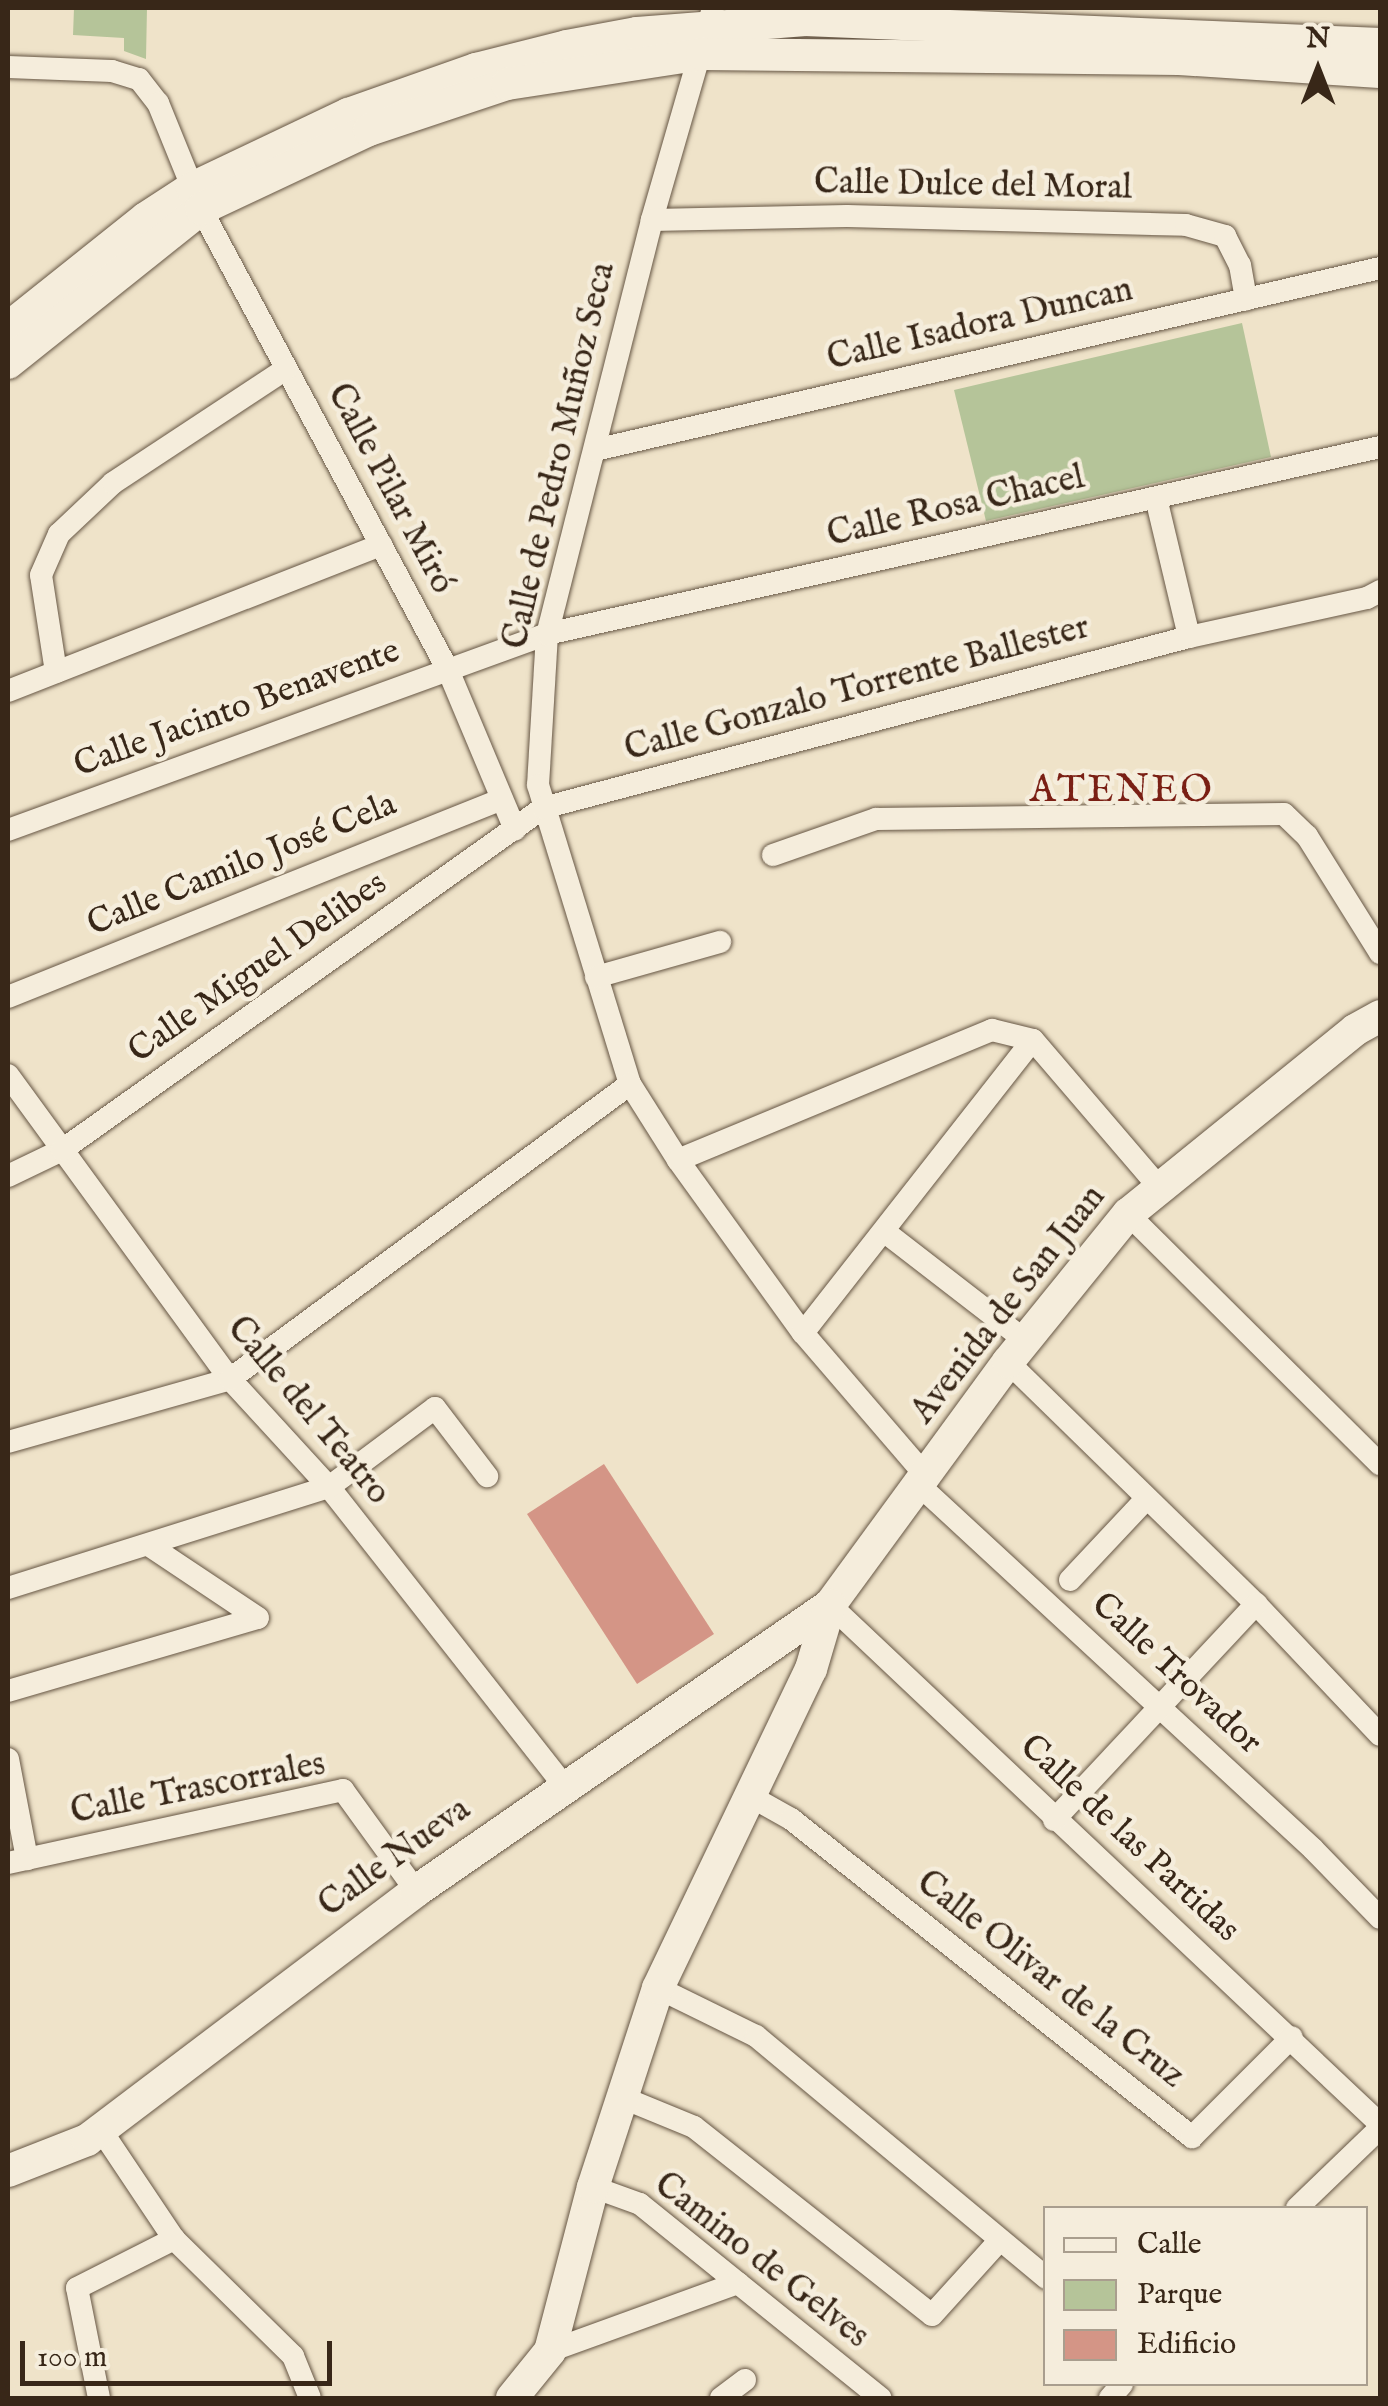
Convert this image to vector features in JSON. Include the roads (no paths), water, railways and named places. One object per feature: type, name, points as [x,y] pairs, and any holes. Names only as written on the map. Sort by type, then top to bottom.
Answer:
[{"type":"street","points":[[8,328],[146,218],[196,198],[348,114],[476,69],[585,42],[805,20],[1380,44]]},
{"type":"street","points":[[708,29],[1380,72]]},
{"type":"street","name":"Calle de Pedro Muñoz Seca","points":[[708,29],[652,220],[547,634],[538,785],[630,1084],[678,1160],[803,1332],[922,1481]]},
{"type":"street","name":"Calle Pilar Miró","points":[[8,68],[112,71],[140,79],[158,104],[196,198],[448,670],[515,829]]},
{"type":"street","points":[[8,362],[196,198]]},
{"type":"street","name":"Calle Dulce del Moral","points":[[652,220],[847,216],[1186,226],[1225,236],[1240,265],[1246,299]]},
{"type":"street","name":"Calle Isadora Duncan","points":[[596,450],[1380,268]]},
{"type":"street","points":[[56,672],[41,575],[59,534],[113,484],[286,369]]},
{"type":"street","name":"Calle Rosa Chacel","points":[[547,634],[1380,446]]},
{"type":"street","points":[[1156,498],[1189,637]]},
{"type":"street","points":[[8,691],[380,545]]},
{"type":"street","name":"Calle Gonzalo Torrente Ballester","points":[[543,808],[1189,637],[1367,598],[1380,591]]},
{"type":"street","name":"Calle Jacinto Benavente","points":[[8,830],[547,634]]},
{"type":"street","name":"Calle Camilo José Cela","points":[[8,996],[502,798]]},
{"type":"street","name":"Calle Miguel Delibes","points":[[8,1176],[62,1150],[543,808]]},
{"type":"street","points":[[774,855],[876,818],[1284,814],[1307,836],[1380,953]]},
{"type":"street","points":[[596,977],[720,942]]},
{"type":"street","name":"Avenida de San Juan","points":[[830,1605],[1017,1351],[1128,1214],[1355,1030],[1380,1016]]},
{"type":"street","points":[[678,1160],[992,1030],[1032,1040],[1160,1187]]},
{"type":"street","points":[[803,1332],[1032,1040]]},
{"type":"street","name":"Calle del Teatro","points":[[8,1075],[230,1379],[330,1487],[564,1786]]},
{"type":"street","points":[[8,1442],[230,1379],[630,1084]]},
{"type":"street","points":[[1128,1214],[1380,1464]]},
{"type":"street","points":[[884,1232],[1017,1351],[1147,1498],[1256,1604],[1380,1736]]},
{"type":"street","points":[[8,1588],[330,1487],[435,1408],[487,1476]]},
{"type":"street","name":"Calle Trovador","points":[[922,1481],[1380,1918]]},
{"type":"street","points":[[1070,1580],[1147,1498]]},
{"type":"street","points":[[8,1691],[258,1618],[150,1546]]},
{"type":"street","points":[[1054,1820],[1256,1604]]},
{"type":"street","points":[[512,2398],[550,2351],[593,2187],[658,1988],[816,1652],[830,1605]]},
{"type":"street","name":"Calle Nueva","points":[[8,2170],[87,2140],[416,1891],[830,1605]]},
{"type":"street","name":"Calle de las Partidas","points":[[830,1605],[1054,1820],[1292,2037],[1380,2126]]},
{"type":"street","points":[[784,1636],[798,1647],[816,1652]]},
{"type":"street","points":[[8,1759],[17,1861]]},
{"type":"street","name":"Calle Trascorrales","points":[[17,1861],[343,1790],[416,1891]]},
{"type":"street","name":"Calle Olivar de la Cruz","points":[[750,1796],[791,1819],[1192,2137],[1292,2037]]},
{"type":"street","points":[[658,1988],[756,2036],[1043,2276]]},
{"type":"street","points":[[621,2097],[694,2127],[932,2315],[1000,2240]]},
{"type":"street","points":[[1299,2206],[1380,2126]]},
{"type":"street","points":[[101,2130],[174,2239],[294,2356],[310,2398]]},
{"type":"street","name":"Camino de Gelves","points":[[593,2187],[640,2204],[880,2398]]},
{"type":"street","points":[[99,2398],[77,2288],[174,2239]]},
{"type":"street","points":[[550,2351],[738,2283]]},
{"type":"street","points":[[721,2398],[745,2380]]},
{"type":"district","name":"ATENEO","points":[[1122,792]]}]
